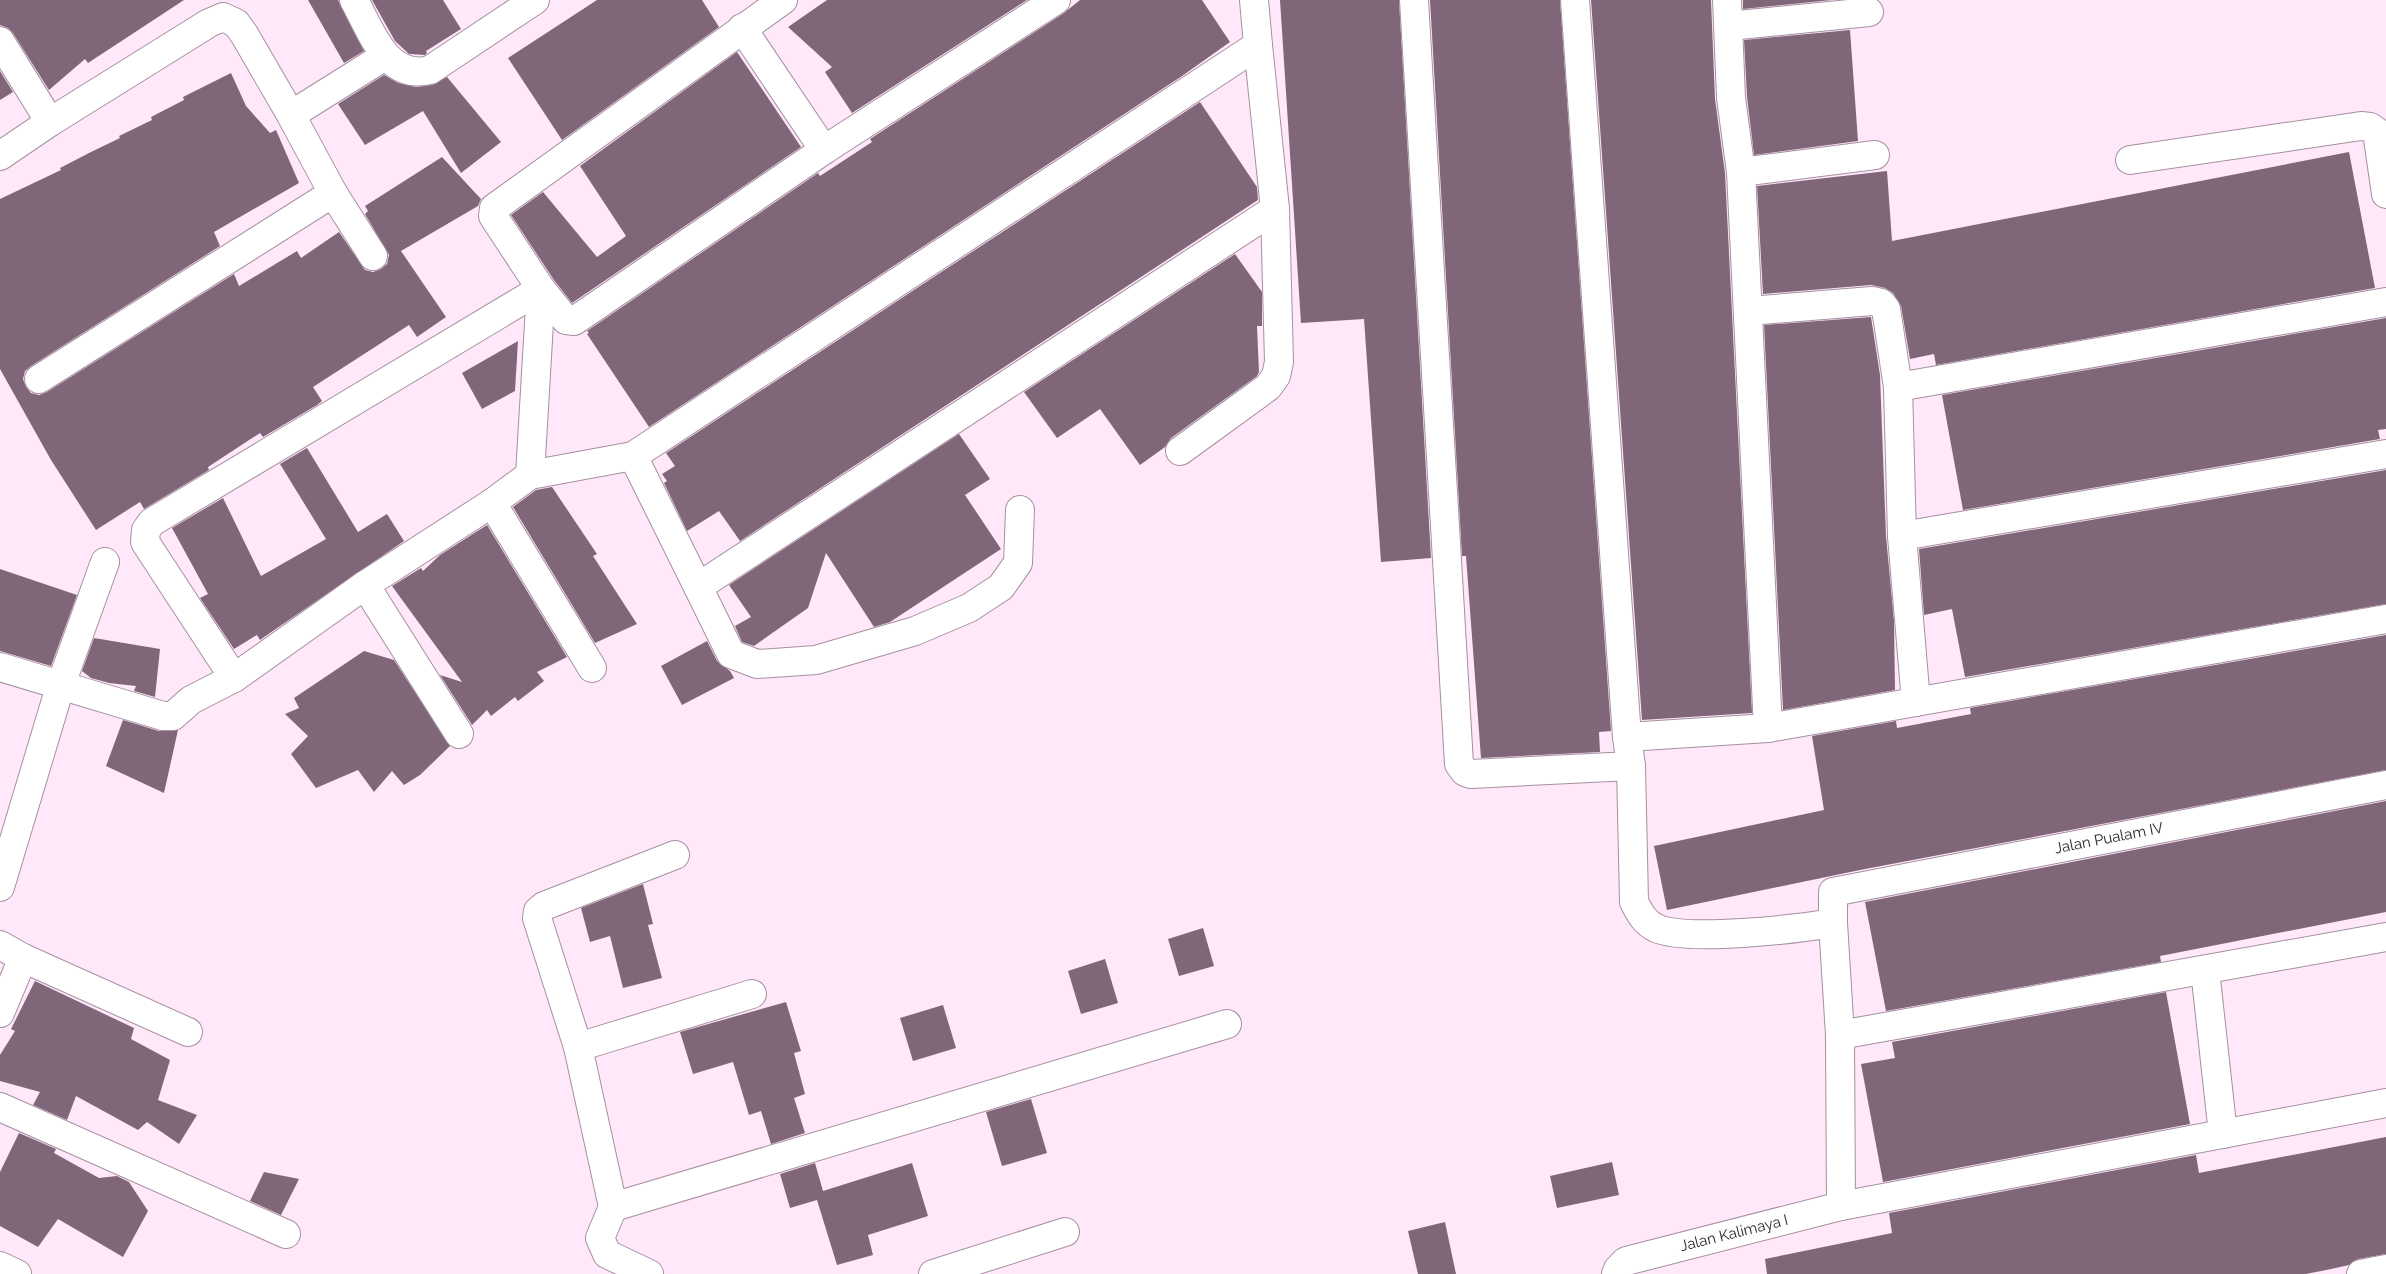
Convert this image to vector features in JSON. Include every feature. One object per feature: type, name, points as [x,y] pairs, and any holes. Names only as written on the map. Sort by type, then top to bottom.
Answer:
[{"type":"street","points":[[354,0],[385,56],[395,66],[419,73],[430,70],[536,0]]},
{"type":"street","points":[[783,0],[494,208],[493,216],[541,289],[566,320],[574,321],[824,150],[1056,0]]},
{"type":"street","points":[[1180,451],[1268,386],[1276,376],[1279,362],[1275,208],[1254,0]]},
{"type":"street","points":[[1414,0],[1459,764],[1465,772],[1471,774],[1632,766]]},
{"type":"street","points":[[1575,0],[1627,737],[1632,766],[1634,902],[1642,918],[1654,928],[1670,933],[1692,934],[1804,928],[1833,923],[1840,1035],[1841,1206]]},
{"type":"street","points":[[1768,728],[1741,172],[1731,98],[1728,13],[1869,12]]},
{"type":"street","points":[[0,156],[50,122],[209,23],[222,17],[236,23],[244,34],[333,193],[373,256]]},
{"type":"street","points":[[742,28],[824,150]]},
{"type":"street","points":[[0,41],[50,122]]},
{"type":"street","points":[[0,667],[60,687],[173,716],[191,700],[234,678],[365,585],[492,503],[530,475],[633,456],[1258,45]]},
{"type":"street","points":[[291,115],[385,56]]},
{"type":"street","points":[[2130,160],[2361,126],[2370,127],[2376,132],[2386,194]]},
{"type":"street","points":[[1741,172],[1875,155]]},
{"type":"street","points":[[39,379],[333,193]]},
{"type":"street","points":[[698,587],[1275,208]]},
{"type":"street","points":[[530,475],[541,289]]},
{"type":"street","points":[[234,678],[145,542],[146,530],[152,522],[541,289]]},
{"type":"street","points":[[1748,311],[1872,301],[1881,303],[1886,309],[1898,387],[1902,536],[1916,702]]},
{"type":"street","points":[[1898,387],[2386,302]]},
{"type":"street","points":[[1902,536],[2386,454]]},
{"type":"street","points":[[633,456],[731,654],[757,664],[816,660],[915,631],[969,608],[1001,587],[1018,564],[1020,510]]},
{"type":"street","points":[[492,503],[592,668]]},
{"type":"street","points":[[0,887],[60,687],[105,562]]},
{"type":"street","points":[[365,585],[460,734]]},
{"type":"street","points":[[1627,737],[1768,728],[2386,619]]},
{"type":"street","name":"Jalan Pualam IV","points":[[1833,923],[1832,892],[2386,785]]},
{"type":"street","points":[[650,1274],[607,1254],[600,1238],[613,1207],[578,1046],[537,918],[538,911],[544,906],[675,855]]},
{"type":"street","points":[[1840,1035],[2386,937]]},
{"type":"street","points":[[0,1013],[12,951],[188,1032]]},
{"type":"street","points":[[2205,970],[2223,1134]]},
{"type":"street","points":[[578,1046],[752,994]]},
{"type":"street","points":[[613,1207],[1228,1024]]},
{"type":"street","name":"Jalan Kalimaya I","points":[[1621,1268],[1841,1206],[2386,1103]]},
{"type":"street","points":[[2,1113],[286,1234]]},
{"type":"street","points":[[933,1274],[1064,1232]]},
{"type":"street","points":[[0,1266],[17,1274]]},
{"type":"street","points":[[2361,1274],[2386,1269]]},
{"type":"building","points":[[0,0],[184,0],[88,63],[85,59],[49,90],[13,33],[8,28],[0,25]]},
{"type":"building","points":[[308,0],[338,0],[364,51],[344,63]]},
{"type":"building","points":[[372,0],[443,0],[461,29],[426,51],[425,55],[409,54],[395,41]]},
{"type":"building","points":[[597,0],[702,0],[719,27],[562,140],[508,58]]},
{"type":"building","points":[[827,0],[1027,0],[852,113],[825,72],[832,67],[788,27]]},
{"type":"building","points":[[1080,0],[1202,0],[1230,42],[1182,76],[649,427],[587,334],[589,333],[587,331],[818,173],[820,176],[872,142],[870,139],[1064,13]]},
{"type":"building","points":[[1280,0],[1399,0],[1431,558],[1381,562],[1364,319],[1301,323]]},
{"type":"building","points":[[1430,0],[1560,0],[1611,731],[1599,732],[1600,752],[1481,758],[1466,556],[1462,556]]},
{"type":"building","points":[[1591,0],[1711,0],[1715,99],[1725,173],[1752,713],[1642,720]]},
{"type":"building","points":[[1743,0],[1832,0],[1743,9]]},
{"type":"building","points":[[1850,30],[1858,141],[1754,155],[1747,97],[1744,40]]},
{"type":"building","points":[[737,52],[801,147],[572,303],[554,280],[511,215],[543,192],[597,257],[626,236],[580,166]]},
{"type":"building","points":[[0,71],[13,92],[0,100]]},
{"type":"building","points":[[231,73],[246,106],[270,133],[276,130],[299,183],[214,232],[220,246],[31,366],[25,371],[23,379],[31,393],[39,395],[47,392],[234,274],[239,286],[297,251],[301,258],[339,232],[365,270],[373,272],[381,269],[387,264],[389,255],[365,214],[368,211],[365,206],[442,157],[481,199],[478,206],[401,251],[446,317],[417,337],[409,325],[313,387],[322,401],[317,405],[263,437],[260,433],[208,467],[209,470],[144,509],[140,502],[96,530],[51,460],[0,369],[0,199],[61,170],[60,168],[120,138],[119,136],[152,120],[151,117],[184,100],[183,97]]},
{"type":"building","points":[[384,75],[398,83],[416,87],[432,85],[447,77],[501,142],[461,173],[423,111],[365,145],[338,104]]},
{"type":"building","points":[[1200,102],[1257,187],[1258,200],[740,541],[719,511],[687,531],[664,483],[667,481],[662,474],[675,466],[666,453]]},
{"type":"building","points":[[2349,152],[2375,288],[1936,365],[1934,354],[1910,359],[1901,306],[1893,293],[1885,288],[1871,285],[1763,294],[1757,186],[1887,171],[1892,241]]},
{"type":"building","points":[[1235,254],[1262,292],[1262,326],[1257,326],[1259,372],[1257,376],[1171,438],[1165,447],[1140,465],[1100,409],[1057,438],[1024,392]]},
{"type":"building","points":[[1871,317],[1880,375],[1886,536],[1894,621],[1895,690],[1783,710],[1764,325]]},
{"type":"building","points":[[2386,318],[2386,429],[2378,430],[2380,439],[1963,510],[1942,395]]},
{"type":"building","points":[[518,341],[515,391],[482,409],[462,373]]},
{"type":"building","points":[[959,434],[990,479],[965,495],[1001,549],[890,622],[874,627],[826,553],[808,608],[754,646],[742,642],[735,626],[751,617],[729,585]]},
{"type":"building","points":[[307,448],[358,532],[387,514],[404,541],[260,640],[257,635],[234,649],[200,598],[208,594],[172,528],[223,498],[261,576],[326,539],[280,464]]},
{"type":"building","points":[[2386,470],[2386,604],[1965,677],[1952,609],[1924,615],[1919,549]]},
{"type":"building","points":[[552,487],[597,554],[593,556],[637,624],[595,643],[513,507],[536,490]]},
{"type":"building","points":[[487,525],[567,657],[537,672],[544,681],[518,701],[515,697],[491,716],[487,710],[472,725],[440,675],[462,682],[392,586],[421,568],[423,571],[440,555]]},
{"type":"building","points":[[0,569],[77,595],[51,666],[0,651]]},
{"type":"building","points":[[2386,635],[2386,770],[1860,870],[1667,910],[1654,846],[1824,810],[1812,736],[1896,721],[1897,728],[1971,714],[1970,708]]},
{"type":"building","points":[[94,638],[160,649],[155,697],[134,691],[136,686],[109,683],[91,678],[82,671]]},
{"type":"building","points":[[707,641],[717,661],[730,671],[734,678],[682,705],[661,666]]},
{"type":"building","points":[[364,651],[394,660],[450,746],[420,775],[404,785],[392,771],[374,792],[358,770],[316,788],[291,754],[308,736],[285,714],[299,708],[294,698]]},
{"type":"building","points":[[123,720],[159,731],[178,730],[164,793],[106,766]]},
{"type":"building","points":[[2386,801],[2386,912],[2160,956],[2161,962],[1886,1011],[1865,902]]},
{"type":"building","points":[[643,884],[653,924],[648,925],[662,978],[623,988],[610,936],[590,942],[581,908]]},
{"type":"building","points":[[1203,928],[1214,966],[1179,976],[1168,939]]},
{"type":"building","points":[[1105,959],[1118,1003],[1081,1014],[1068,971]]},
{"type":"building","points":[[35,981],[134,1028],[131,1039],[170,1060],[158,1100],[197,1115],[179,1144],[147,1122],[138,1130],[76,1096],[67,1120],[33,1105],[40,1092],[0,1081],[0,1055],[15,1031],[11,1029]]},
{"type":"building","points":[[2166,992],[2190,1124],[1883,1182],[1861,1064],[1895,1058],[1892,1042]]},
{"type":"building","points":[[786,1002],[801,1051],[794,1053],[805,1094],[794,1098],[805,1133],[771,1144],[761,1111],[749,1115],[733,1062],[693,1074],[680,1032]]},
{"type":"building","points":[[943,1005],[956,1048],[913,1061],[900,1018]]},
{"type":"building","points":[[1031,1099],[1047,1153],[1002,1166],[986,1112]]},
{"type":"building","points":[[19,1133],[56,1149],[54,1153],[99,1178],[117,1176],[129,1182],[148,1211],[123,1257],[58,1219],[38,1247],[0,1226],[0,1172]]},
{"type":"building","points":[[2386,1137],[2386,1254],[2358,1259],[2349,1265],[2331,1269],[2306,1274],[1767,1274],[1765,1259],[1892,1233],[1889,1213],[2196,1155],[2199,1173]]},
{"type":"building","points":[[1612,1162],[1619,1195],[1557,1208],[1550,1176]]},
{"type":"building","points":[[815,1163],[823,1191],[912,1163],[928,1216],[868,1235],[873,1255],[837,1265],[817,1200],[790,1208],[780,1174]]},
{"type":"building","points":[[264,1172],[299,1179],[281,1215],[250,1201]]},
{"type":"building","points":[[1445,1222],[1456,1274],[1418,1274],[1408,1231]]}]
